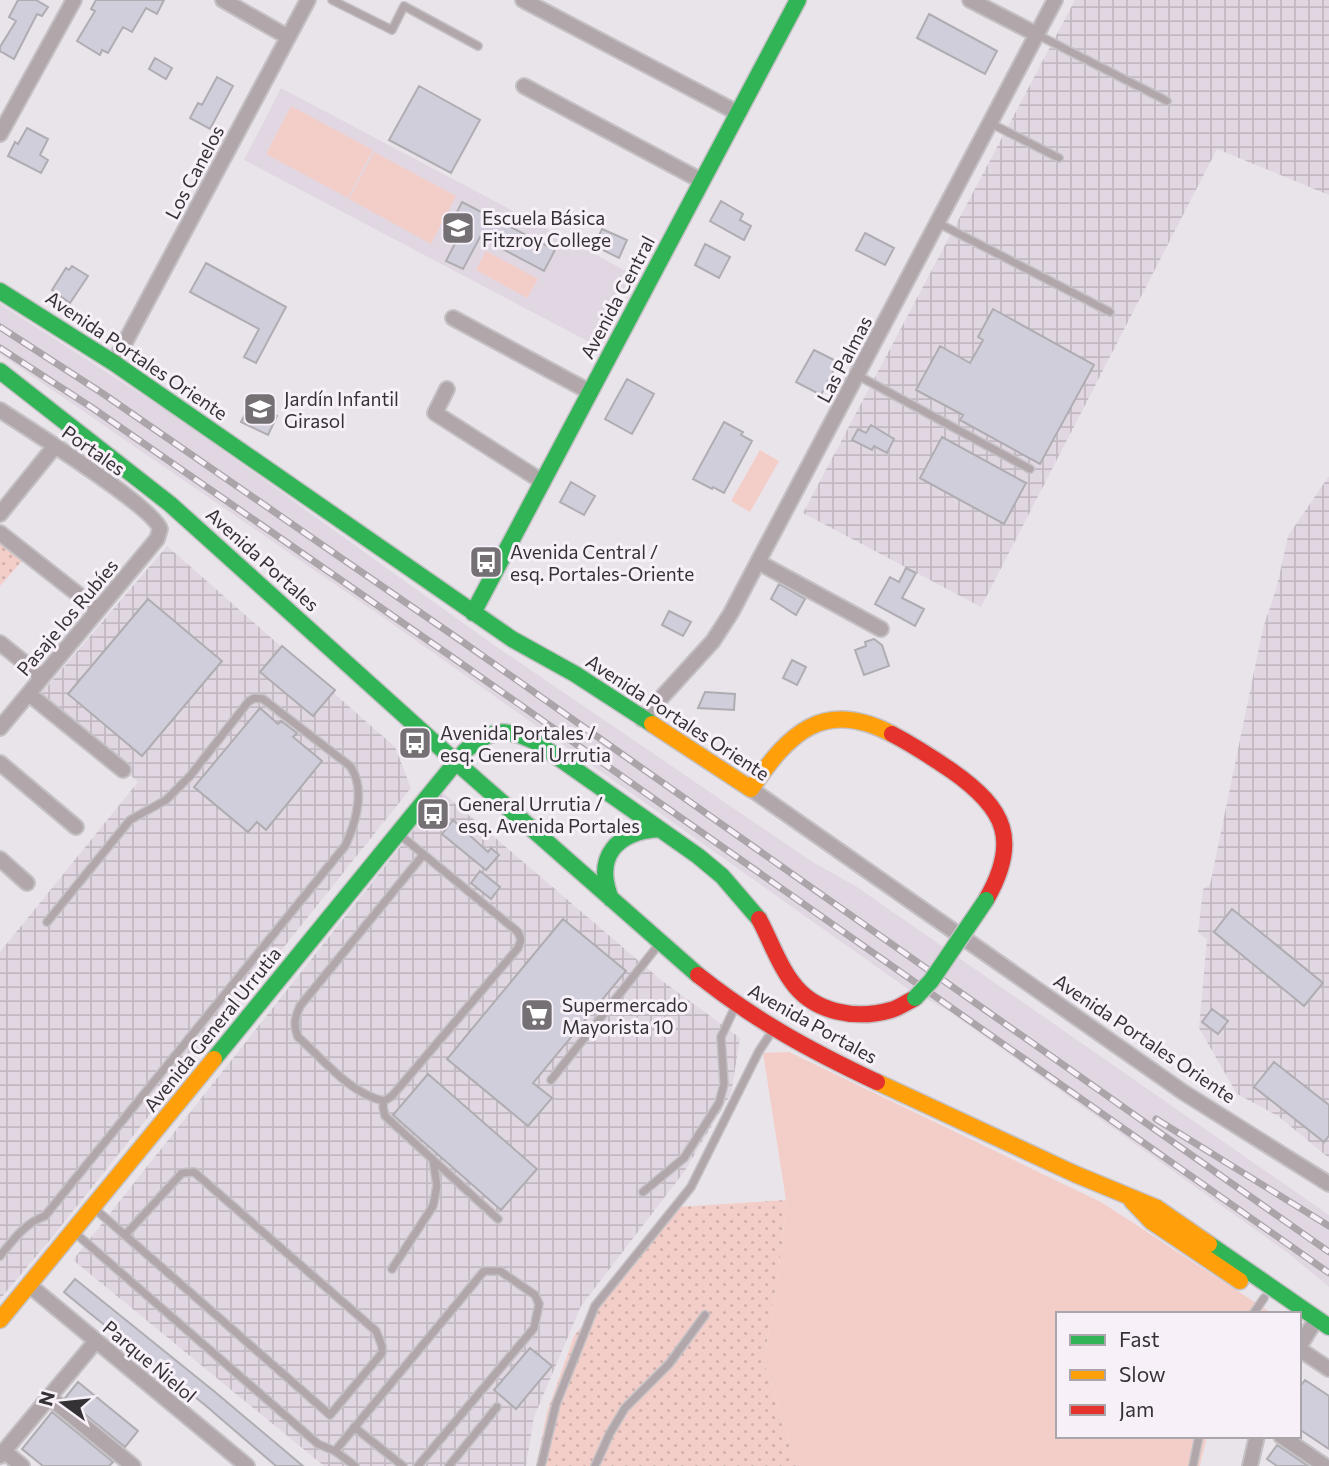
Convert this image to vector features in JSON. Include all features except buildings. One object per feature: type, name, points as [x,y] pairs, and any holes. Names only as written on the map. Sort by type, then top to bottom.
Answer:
[{"type":"main road","name":"Avenida Central","points":[[473,613],[798,0]]},
{"type":"main road","name":"Avenida Portales Oriente","points":[[0,291],[114,363],[473,613],[751,789]]},
{"type":"main road","name":"Avenida Portales","points":[[0,371],[170,504],[456,762],[736,1005],[774,1030],[847,1068],[1129,1198],[1157,1208],[1298,1312]]},
{"type":"main road","name":"Avenida Portales","points":[[0,380],[33,398]]},
{"type":"main road","name":"Avenida Portales","points":[[456,762],[475,742],[489,734],[507,732],[527,736],[704,860],[736,890],[767,932],[792,983],[811,1001],[835,1012],[862,1016],[892,1010],[915,998],[931,981],[986,900],[999,874],[1004,855],[1004,834],[997,814],[985,797],[963,779],[883,729],[860,721],[841,719],[818,722],[807,727],[779,751],[751,789]]},
{"type":"main road","name":"Avenida General Urrutia","points":[[0,1320],[456,762]]},
{"type":"main road","points":[[612,900],[604,875],[610,852],[629,834],[639,830],[659,829]]},
{"type":"main road","name":"Avenida Portales","points":[[1129,1198],[1151,1221],[1284,1312]]},
{"type":"main road","name":"Avenida Portales","points":[[1314,1324],[1329,1342]]},
{"type":"street","points":[[0,134],[74,0]]},
{"type":"street","points":[[223,0],[288,37]]},
{"type":"street","name":"Los Canelos","points":[[114,363],[308,0]]},
{"type":"street","points":[[523,0],[738,113]]},
{"type":"street","points":[[970,0],[1036,34]]},
{"type":"street","name":"Las Palmas","points":[[642,719],[713,641],[731,614],[1055,0]]},
{"type":"street","points":[[524,86],[702,181]]},
{"type":"street","points":[[453,318],[590,391]]},
{"type":"street","points":[[447,389],[435,413],[543,482]]},
{"type":"street","name":"Portales","points":[[0,410],[129,498],[155,519],[160,529]]},
{"type":"street","points":[[0,514],[55,446]]},
{"type":"street","name":"Pasaje los Rubíes","points":[[0,728],[157,539],[160,529]]},
{"type":"street","points":[[0,533],[98,610]]},
{"type":"street","points":[[758,562],[881,629]]},
{"type":"street","points":[[0,643],[42,677]]},
{"type":"street","points":[[29,694],[123,770]]},
{"type":"street","points":[[0,763],[76,827]]},
{"type":"street","name":"Avenida Portales Oriente","points":[[751,789],[1183,1092],[1329,1184]]},
{"type":"street","points":[[0,859],[27,883]]},
{"type":"street","name":"Parque Ńielol","points":[[29,1285],[243,1465]]},
{"type":"street","points":[[1301,1345],[1314,1324]]},
{"type":"street","points":[[22,1466],[2,1454],[96,1341]]},
{"type":"street","points":[[1301,1349],[1329,1369]]},
{"type":"street","points":[[49,1397],[133,1466]]},
{"type":"street","points":[[1250,1466],[1257,1438]]},
{"type":"street","points":[[1284,1438],[1325,1466]]},
{"type":"lane","points":[[332,0],[392,30],[404,6],[478,46]]},
{"type":"lane","points":[[1036,34],[1167,101]]},
{"type":"lane","points":[[990,123],[1059,158]]},
{"type":"lane","points":[[937,223],[1110,312]]},
{"type":"lane","points":[[857,374],[1030,469]]},
{"type":"lane","points":[[0,1256],[20,1231],[45,1216],[345,846],[354,829],[359,786],[355,772],[263,699],[255,698],[249,701],[190,776],[166,800],[130,820],[47,922]]},
{"type":"lane","points":[[399,834],[518,932],[521,940],[518,948],[392,1096],[384,1101],[369,1097],[358,1090],[298,1037],[295,1019],[300,1006],[423,855]]},
{"type":"lane","points":[[551,1080],[661,942]]},
{"type":"lane","points":[[643,1192],[684,1158],[719,1103],[724,1084],[721,1037],[736,1005]]},
{"type":"lane","points":[[541,1466],[556,1404],[595,1306],[691,1187],[759,1051],[774,1030]]},
{"type":"lane","points":[[384,1101],[385,1116],[498,1219]]},
{"type":"lane","points":[[392,1269],[433,1206],[437,1186],[433,1160]]},
{"type":"lane","points":[[93,1207],[127,1234],[330,1415],[382,1353],[376,1332],[194,1172],[182,1172],[127,1234]]},
{"type":"lane","points":[[74,1232],[318,1444],[335,1451],[355,1466]]},
{"type":"lane","points":[[335,1451],[484,1271],[500,1270],[535,1295],[539,1304],[534,1328],[418,1466]]},
{"type":"lane","points":[[1254,1312],[1264,1298]]},
{"type":"lane","points":[[595,1466],[625,1408],[669,1364],[705,1315]]},
{"type":"lane","points":[[449,1466],[497,1407]]},
{"type":"lane","points":[[354,1427],[403,1466]]},
{"type":"lane","points":[[1193,1466],[1199,1438]]},
{"type":"shaded area","points":[[1075,0],[1329,0],[1329,195],[1217,149],[981,607],[803,513]]},
{"type":"shaded area","name":"Escuela Básica Fitzroy College","points":[[281,88],[632,274],[595,345],[244,160]]},
{"type":"shaded area","points":[[291,106],[373,150],[348,198],[266,154]]},
{"type":"shaded area","points":[[374,152],[456,196],[431,244],[349,199]]},
{"type":"shaded area","points":[[486,251],[538,279],[527,298],[476,270]]},
{"type":"shaded area","points":[[0,304],[172,414],[494,645],[811,861],[857,887],[1329,1215],[1329,1287],[1288,1253],[947,1010],[908,989],[384,618],[0,354]]},
{"type":"shaded area","points":[[760,450],[779,461],[750,512],[731,501]]},
{"type":"shaded area","points":[[1329,476],[1329,1158],[1278,1116],[1237,1094],[1199,1028],[1207,939],[1198,933],[1203,889],[1210,885],[1263,628],[1277,586],[1288,536]]},
{"type":"shaded area","points":[[0,542],[22,561],[0,586]]},
{"type":"shaded area","points":[[167,546],[395,747],[411,788],[0,1299],[0,952],[138,782],[39,696]]},
{"type":"shaded area","points":[[443,793],[661,980],[740,1038],[731,1094],[684,1172],[581,1306],[534,1417],[526,1466],[324,1466],[73,1260]]},
{"type":"shaded area","points":[[789,1052],[1101,1202],[1270,1312],[1056,1312],[1056,1438],[1207,1438],[1200,1466],[797,1466],[764,1363],[786,1200],[763,1053]]},
{"type":"shaded area","points":[[786,1200],[764,1363],[797,1466],[536,1466],[547,1412],[574,1336],[678,1207]]},
{"type":"railway","points":[[0,327],[102,393],[460,640],[1329,1252]]},
{"type":"railway","points":[[0,348],[91,407],[452,657],[1329,1273]]},
{"type":"railway","points":[[1156,1119],[1329,1226]]},
{"type":"traffic: fast","points":[[473,613],[798,0]]},
{"type":"traffic: fast","points":[[0,291],[114,363],[512,639],[575,674],[652,724]]},
{"type":"traffic: fast","points":[[0,371],[170,504],[456,762],[698,975]]},
{"type":"traffic: fast","points":[[214,1059],[465,751],[491,735],[507,732],[536,742],[698,856],[722,876],[759,919]]},
{"type":"traffic: fast","points":[[611,899],[605,871],[612,849],[631,835],[659,829]]},
{"type":"traffic: fast","points":[[915,998],[931,981],[986,900]]},
{"type":"traffic: fast","points":[[1209,1244],[1329,1327]]},
{"type":"traffic: slow","points":[[652,724],[751,789],[779,752],[794,737],[810,727],[827,721],[846,720],[868,724],[892,734]]},
{"type":"traffic: slow","points":[[0,1320],[214,1059]]},
{"type":"traffic: slow","points":[[877,1082],[1075,1174],[1157,1208],[1209,1244]]},
{"type":"traffic: slow","points":[[1132,1201],[1151,1221],[1240,1281]]},
{"type":"traffic: jam","points":[[892,734],[952,771],[985,799],[995,813],[1002,828],[1003,860],[986,900]]},
{"type":"traffic: jam","points":[[759,919],[787,975],[801,993],[812,1001],[837,1011],[864,1014],[894,1009],[915,998]]},
{"type":"traffic: jam","points":[[698,975],[784,1034],[877,1082]]},
{"type":"place","name":"Escuela Básica Fitzroy College","points":[[458,228]]},
{"type":"place","name":"Jardín Infantil Girasol","points":[[260,409]]},
{"type":"place","name":"Avenida Central / esq. Portales-Oriente","points":[[486,562]]},
{"type":"place","name":"Avenida Portales / esq. General Urrutia","points":[[415,743]]},
{"type":"place","name":"General Urrutia / esq. Avenida Portales","points":[[433,814]]},
{"type":"place","name":"Supermercado Mayorista 10","points":[[537,1015]]}]
